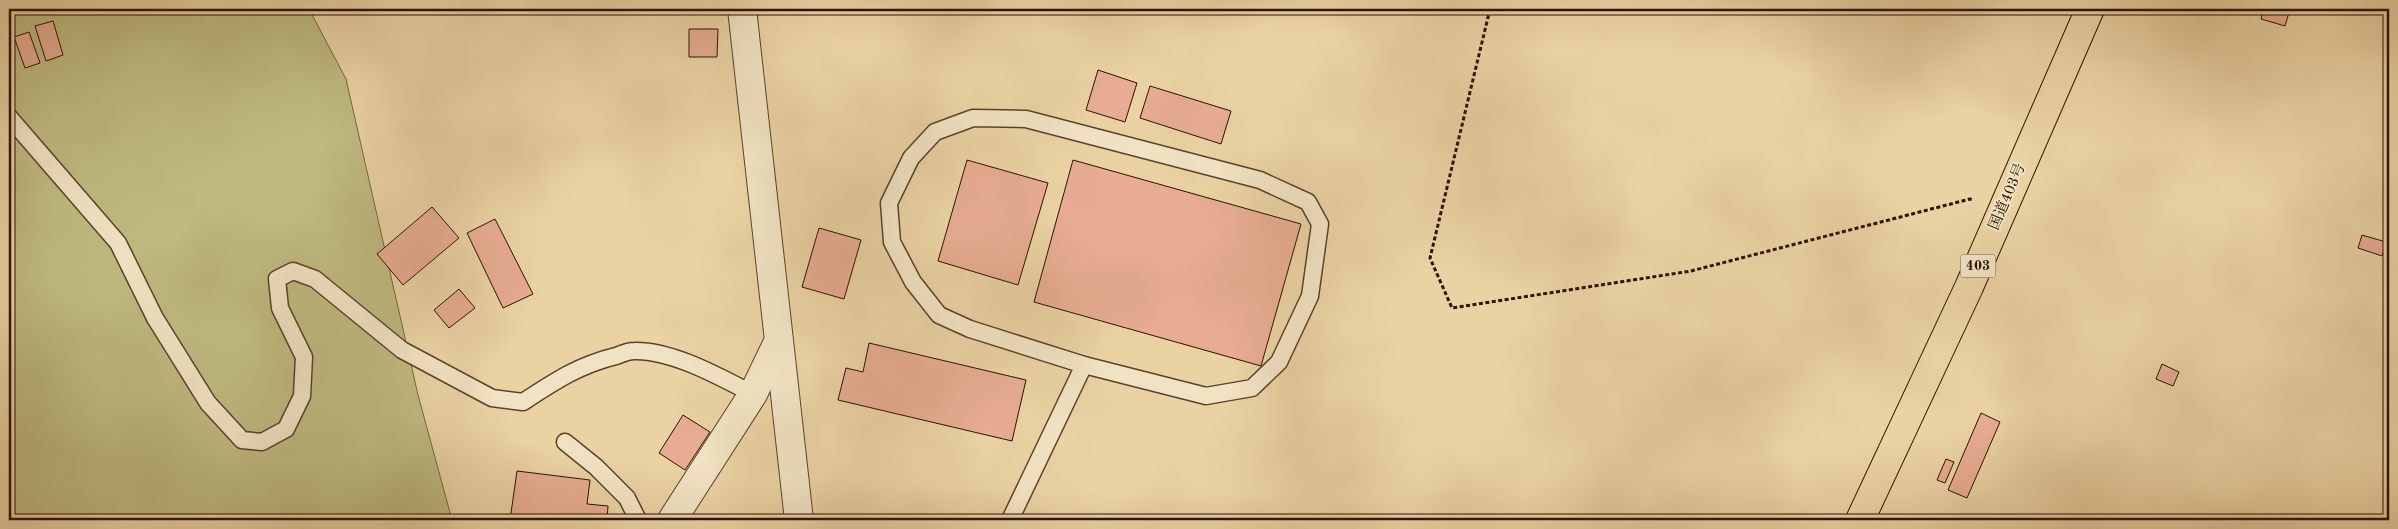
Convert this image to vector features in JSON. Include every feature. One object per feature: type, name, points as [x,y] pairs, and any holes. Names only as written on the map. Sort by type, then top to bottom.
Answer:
[{"type":"highway","name":"国道403号","points":[[1860,520],[2003,209],[2090,9]]},
{"type":"street","points":[[742,9],[778,342],[800,520]]},
{"type":"street","points":[[672,520],[753,394],[778,342]]},
{"type":"lane","points":[[9,118],[118,243],[155,318],[208,403],[242,440],[262,442],[286,429],[302,396],[304,356],[280,308],[277,279],[292,271],[315,279],[402,350],[492,398],[523,402],[565,374],[592,362],[634,351],[667,356],[722,378],[753,394]]},
{"type":"lane","points":[[973,118],[1026,120],[1260,180],[1308,202],[1320,224],[1310,296],[1279,362],[1252,388],[1206,396],[1084,365],[970,329],[939,315],[913,282],[892,242],[889,204],[912,158],[935,132],[973,118]]},
{"type":"lane","points":[[1010,520],[1084,365]]},
{"type":"lane","points":[[566,442],[596,467],[627,498],[638,520]]},
{"type":"path","points":[[1490,9],[1430,258],[1452,308],[1691,271],[1970,199],[2003,209]]},
{"type":"shaded area","points":[[9,9],[309,9],[346,79],[418,395],[452,520],[9,520]]},
{"type":"building","points":[[2263,9],[2290,9],[2285,26],[2261,19]]},
{"type":"building","points":[[53,21],[63,55],[46,61],[35,26]]},
{"type":"building","points":[[689,29],[718,29],[717,57],[689,57]]},
{"type":"building","points":[[29,32],[40,63],[25,68],[14,37]]},
{"type":"building","points":[[1098,70],[1137,83],[1125,122],[1086,110]]},
{"type":"building","points":[[1150,86],[1231,111],[1221,144],[1140,118]]},
{"type":"building","points":[[967,160],[1048,183],[1018,285],[938,261]]},
{"type":"building","points":[[1073,160],[1301,224],[1261,366],[1034,302]]},
{"type":"building","points":[[432,207],[459,238],[403,285],[377,254]]},
{"type":"building","points":[[495,219],[533,294],[503,308],[467,233]]},
{"type":"building","points":[[819,228],[861,240],[844,299],[802,287]]},
{"type":"building","points":[[2362,235],[2386,242],[2382,256],[2358,248]]},
{"type":"building","points":[[459,289],[475,308],[449,328],[434,310]]},
{"type":"building","points":[[869,343],[1026,380],[1012,441],[838,400],[846,368],[863,372]]},
{"type":"building","points":[[2162,364],[2179,372],[2173,386],[2156,379]]},
{"type":"building","points":[[1981,413],[2000,422],[1967,498],[1948,490]]},
{"type":"building","points":[[683,415],[710,432],[685,470],[659,453]]},
{"type":"building","points":[[1946,459],[1954,462],[1945,483],[1937,480]]},
{"type":"building","points":[[517,471],[590,480],[587,504],[608,506],[607,520],[510,520]]}]
